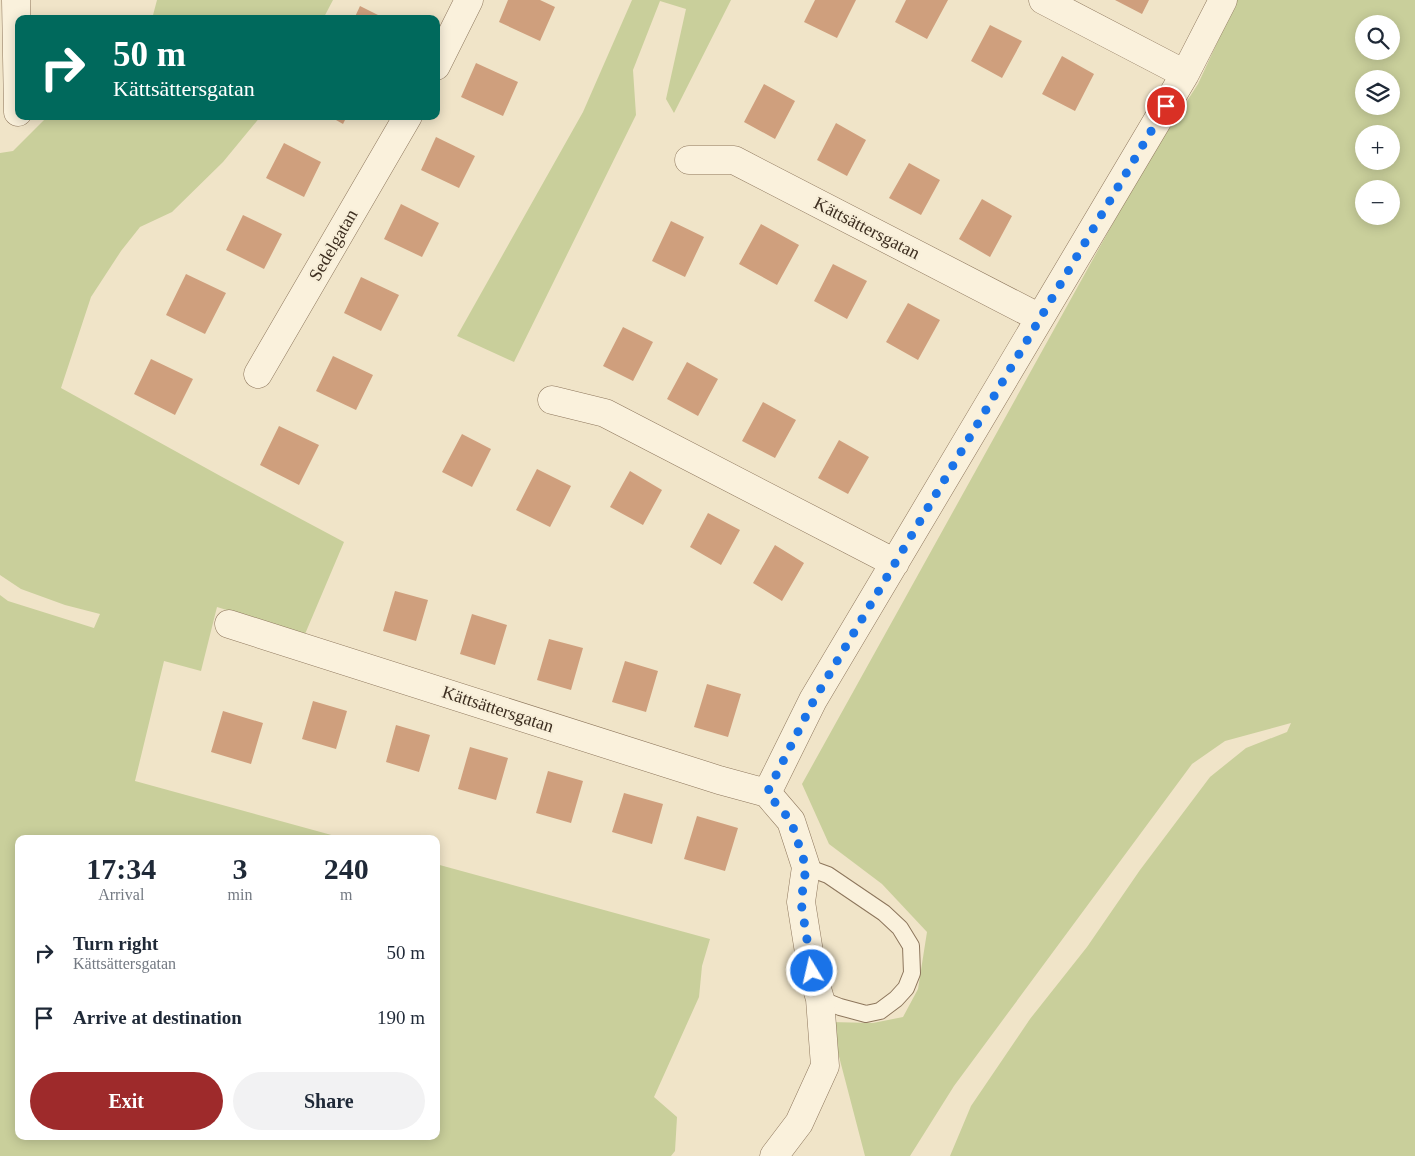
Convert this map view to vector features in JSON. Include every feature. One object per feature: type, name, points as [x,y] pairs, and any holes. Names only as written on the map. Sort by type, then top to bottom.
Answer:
[{"type":"street","points":[[16,0],[16,15]]},
{"type":"street","points":[[440,58],[469,0]]},
{"type":"street","points":[[1043,0],[1185,74]]},
{"type":"street","points":[[774,1156],[799,1123],[825,1066],[820,999],[812,971],[801,902],[806,867],[791,821],[767,793],[814,700],[1185,74],[1223,0]]},
{"type":"street","name":"Sedelgatan","points":[[258,374],[406,120]]},
{"type":"street","name":"Kättsättersgatan","points":[[688,160],[734,160],[1040,318]]},
{"type":"street","points":[[552,400],[605,413],[894,563]]},
{"type":"street","name":"Kättsättersgatan","points":[[229,624],[719,780],[767,793]]},
{"type":"lane","points":[[806,867],[828,875],[884,913],[900,928],[911,946],[912,973],[906,988],[896,999],[880,1011],[866,1014],[820,999]]},
{"type":"green space","points":[[157,0],[333,0],[325,15],[153,15]]},
{"type":"green space","points":[[632,0],[731,0],[674,113],[666,99],[686,9],[660,1],[633,70],[636,115],[514,362],[457,336],[583,112]]},
{"type":"green space","points":[[1237,0],[1415,0],[1415,1156],[950,1156],[971,1106],[1030,1019],[1087,947],[1140,870],[1210,777],[1246,748],[1287,732],[1291,723],[1225,741],[1192,764],[954,1086],[910,1156],[865,1156],[830,1022],[873,1023],[903,1017],[918,989],[927,932],[882,884],[829,844],[802,784],[1143,169],[1198,84]]},
{"type":"green space","points":[[44,120],[258,120],[223,162],[172,212],[140,227],[121,251],[91,297],[61,388],[344,542],[305,634],[217,607],[201,671],[164,661],[135,781],[331,835],[15,835],[15,1140],[440,1140],[440,865],[710,939],[702,966],[699,997],[654,1097],[677,1117],[675,1151],[671,1156],[0,1156],[0,595],[8,601],[94,628],[100,614],[65,605],[21,589],[0,575],[0,153],[13,151]]},
{"type":"building","points":[[508,0],[540,0],[555,7],[540,41],[499,22]]},
{"type":"building","points":[[815,0],[856,0],[837,38],[804,22]]},
{"type":"building","points":[[906,0],[948,0],[927,39],[895,22]]},
{"type":"building","points":[[1115,0],[1149,0],[1142,14]]},
{"type":"building","points":[[360,6],[378,15],[356,15]]},
{"type":"building","points":[[990,25],[1022,41],[1002,78],[971,61]]},
{"type":"building","points":[[1062,56],[1094,74],[1075,111],[1042,94]]},
{"type":"building","points":[[476,63],[518,82],[503,116],[461,97]]},
{"type":"building","points":[[764,84],[795,101],[775,139],[744,122]]},
{"type":"building","points":[[336,120],[345,120],[343,124]]},
{"type":"building","points":[[836,123],[866,140],[847,176],[817,160]]},
{"type":"building","points":[[436,137],[475,156],[459,188],[421,170]]},
{"type":"building","points":[[284,143],[321,162],[304,197],[266,178]]},
{"type":"building","points":[[909,163],[940,180],[921,215],[889,198]]},
{"type":"building","points":[[982,199],[1012,216],[990,257],[959,239]]},
{"type":"building","points":[[401,204],[439,223],[422,257],[384,239]]},
{"type":"building","points":[[243,215],[282,234],[264,269],[226,250]]},
{"type":"building","points":[[671,221],[704,237],[685,277],[652,261]]},
{"type":"building","points":[[761,224],[799,245],[777,285],[739,264]]},
{"type":"building","points":[[833,264],[867,281],[847,319],[814,301]]},
{"type":"building","points":[[186,274],[226,293],[205,334],[166,315]]},
{"type":"building","points":[[361,277],[399,295],[381,331],[344,313]]},
{"type":"building","points":[[908,303],[940,320],[918,360],[886,342]]},
{"type":"building","points":[[623,327],[653,342],[633,381],[603,366]]},
{"type":"building","points":[[333,356],[373,375],[356,410],[316,391]]},
{"type":"building","points":[[151,359],[193,379],[175,415],[134,394]]},
{"type":"building","points":[[687,362],[718,379],[698,416],[667,399]]},
{"type":"building","points":[[763,402],[796,420],[775,458],[742,441]]},
{"type":"building","points":[[279,426],[319,445],[299,485],[260,465]]},
{"type":"building","points":[[462,434],[491,449],[472,487],[442,472]]},
{"type":"building","points":[[839,440],[869,457],[848,494],[818,478]]},
{"type":"building","points":[[537,469],[571,486],[550,527],[516,510]]},
{"type":"building","points":[[630,471],[662,490],[643,525],[610,507]]},
{"type":"building","points":[[708,513],[740,530],[721,565],[690,547]]},
{"type":"building","points":[[775,545],[804,563],[782,601],[753,583]]},
{"type":"building","points":[[395,591],[428,600],[416,641],[383,631]]},
{"type":"building","points":[[472,614],[507,625],[495,665],[460,654]]},
{"type":"building","points":[[549,639],[583,648],[571,690],[537,680]]},
{"type":"building","points":[[625,661],[658,671],[646,712],[612,702]]},
{"type":"building","points":[[707,684],[741,694],[728,737],[694,727]]},
{"type":"building","points":[[313,701],[347,711],[336,749],[302,739]]},
{"type":"building","points":[[223,711],[263,723],[251,764],[211,752]]},
{"type":"building","points":[[396,725],[430,735],[419,772],[386,762]]},
{"type":"building","points":[[470,747],[508,758],[496,800],[458,789]]},
{"type":"building","points":[[548,771],[583,781],[571,823],[536,813]]},
{"type":"building","points":[[624,793],[663,804],[652,844],[612,832]]},
{"type":"building","points":[[697,816],[738,828],[725,871],[684,859]]},
{"type":"route","points":[[812,971],[801,902],[806,867],[791,821],[767,793],[814,700],[1166,106]]}]
